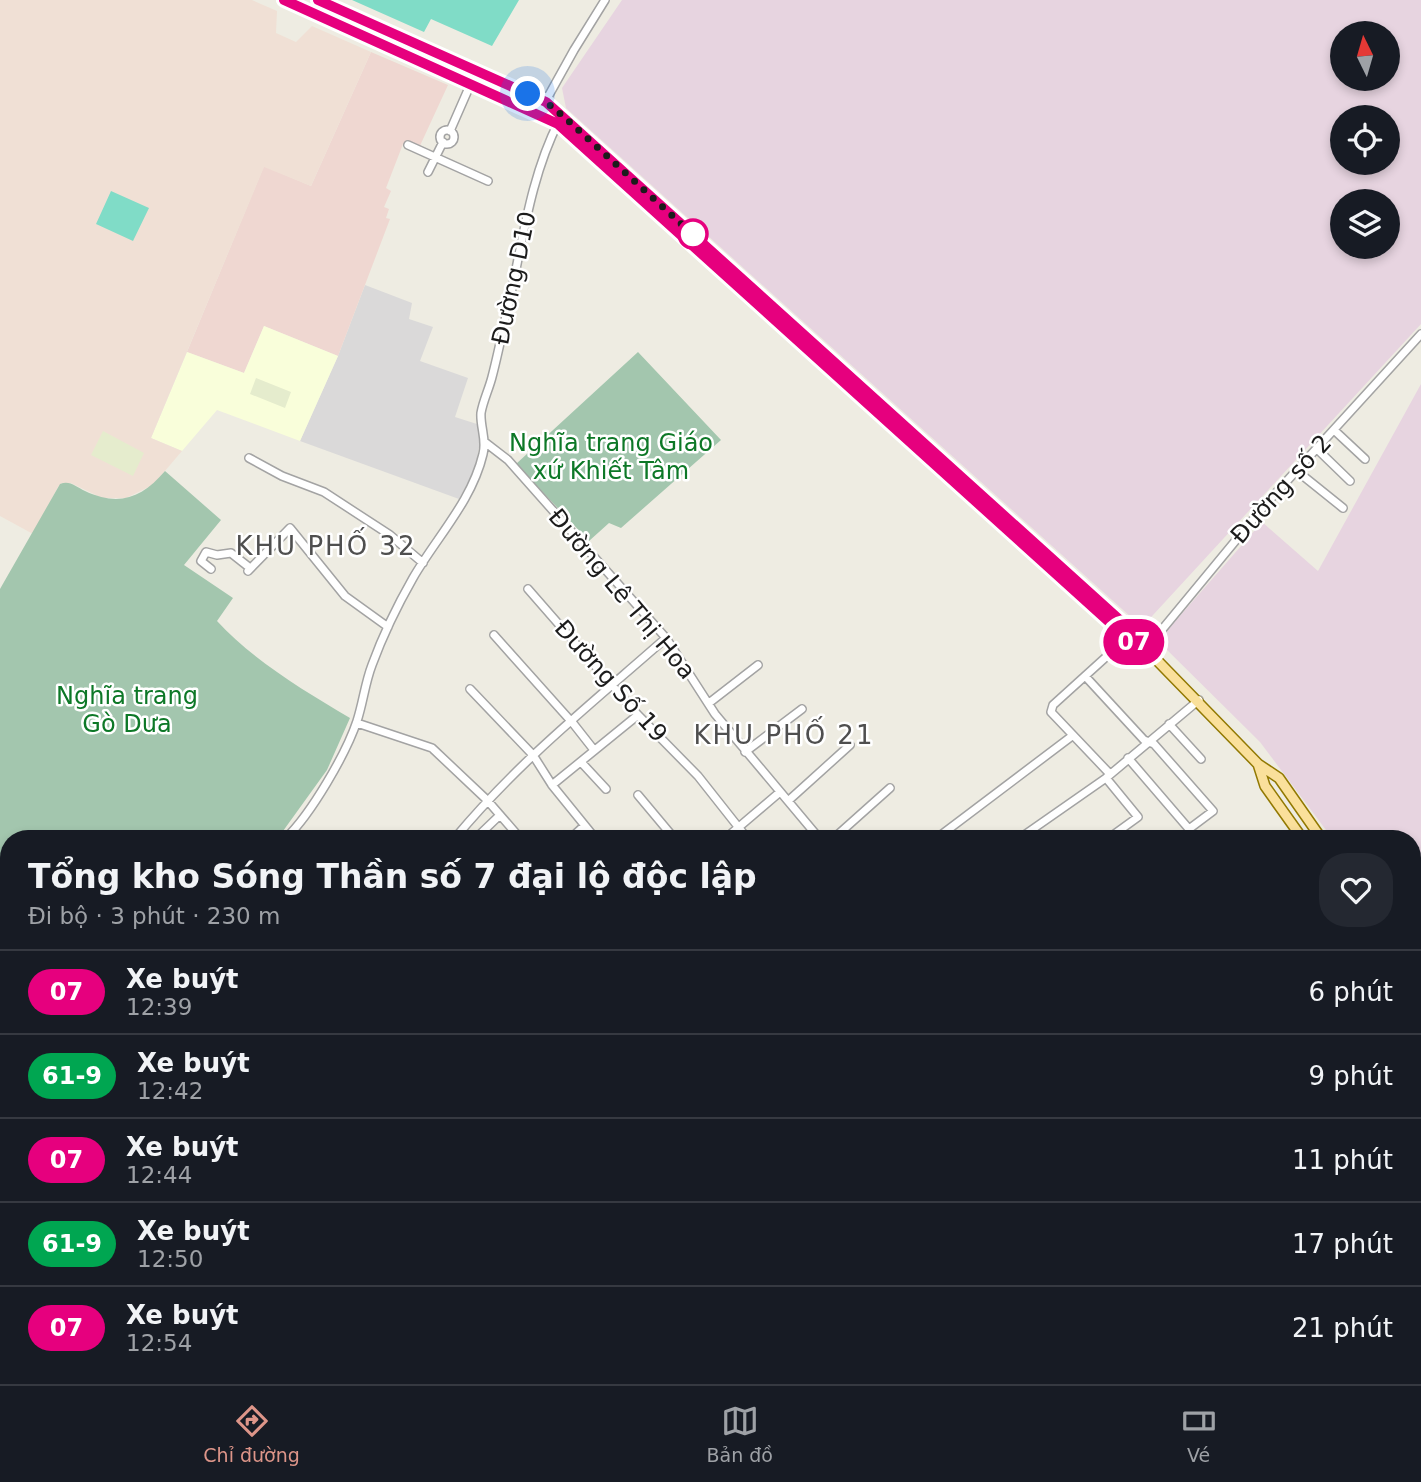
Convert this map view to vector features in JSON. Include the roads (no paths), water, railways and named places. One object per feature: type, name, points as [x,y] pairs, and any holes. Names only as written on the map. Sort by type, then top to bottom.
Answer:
[{"type":"main road","points":[[284,0],[539,113],[561,120],[1133,632],[1146,649],[1199,700],[1258,764],[1279,778],[1315,830]]},
{"type":"main road","points":[[318,0],[546,102],[561,120],[1127,638],[1146,649]]},
{"type":"main road","points":[[1258,764],[1265,786],[1296,830]]},
{"type":"street","points":[[539,113],[605,0]]},
{"type":"street","points":[[428,172],[443,142],[443,132],[450,131],[471,83]]},
{"type":"street","name":"Đường D10","points":[[486,443],[481,421],[482,409],[521,255],[530,204],[544,154],[561,120]]},
{"type":"street","points":[[408,145],[488,181]]},
{"type":"street","name":"Đường số 2","points":[[1146,649],[1252,519],[1421,334]]},
{"type":"street","points":[[1334,430],[1365,459]]},
{"type":"street","points":[[294,830],[321,790],[357,723],[371,667],[388,627],[423,563],[463,501],[480,466],[486,443]]},
{"type":"street","name":"Đường Lê Thị Hoa","points":[[486,443],[508,460],[666,638],[715,714],[813,830]]},
{"type":"street","points":[[1317,449],[1350,481]]},
{"type":"street","points":[[248,458],[282,476],[324,492],[375,524],[423,563]]},
{"type":"street","points":[[1297,471],[1343,508]]},
{"type":"street","points":[[211,569],[201,561],[206,552],[217,555],[231,553],[249,570],[290,528],[345,596],[388,627]]},
{"type":"street","name":"Đường Số 19","points":[[528,589],[638,715],[698,776],[741,830]]},
{"type":"street","points":[[494,635],[594,750]]},
{"type":"street","points":[[463,830],[487,800],[533,755],[666,638]]},
{"type":"street","points":[[1120,830],[1138,817],[1107,776],[1051,712],[1053,705],[1127,638]]},
{"type":"street","points":[[709,702],[758,665]]},
{"type":"street","points":[[1085,676],[1144,740],[1154,744],[1213,811],[1189,829],[1128,758]]},
{"type":"street","points":[[470,689],[533,755],[552,785],[588,830]]},
{"type":"street","points":[[1031,830],[1107,776],[1199,700]]},
{"type":"street","points":[[745,752],[802,709]]},
{"type":"street","points":[[552,785],[638,715]]},
{"type":"street","points":[[357,723],[432,748],[487,800],[513,830]]},
{"type":"street","points":[[1169,724],[1201,759]]},
{"type":"street","points":[[948,830],[1072,736]]},
{"type":"street","points":[[788,802],[850,745]]},
{"type":"street","points":[[581,762],[606,789]]},
{"type":"street","points":[[843,830],[890,788]]},
{"type":"street","points":[[735,830],[780,792]]},
{"type":"street","points":[[638,795],[667,830]]},
{"type":"street","points":[[484,830],[500,815]]},
{"type":"street","points":[[580,830],[584,826]]},
{"type":"district","name":"KHU PHỐ 32","points":[[326,546]]},
{"type":"district","name":"KHU PHỐ 21","points":[[784,735]]},
{"type":"park label","name":"Nghĩa trang Giáo xứ Khiết Tâm","points":[[611,457]]},
{"type":"park label","name":"Nghĩa trang Gò Dưa","points":[[127,710]]}]
